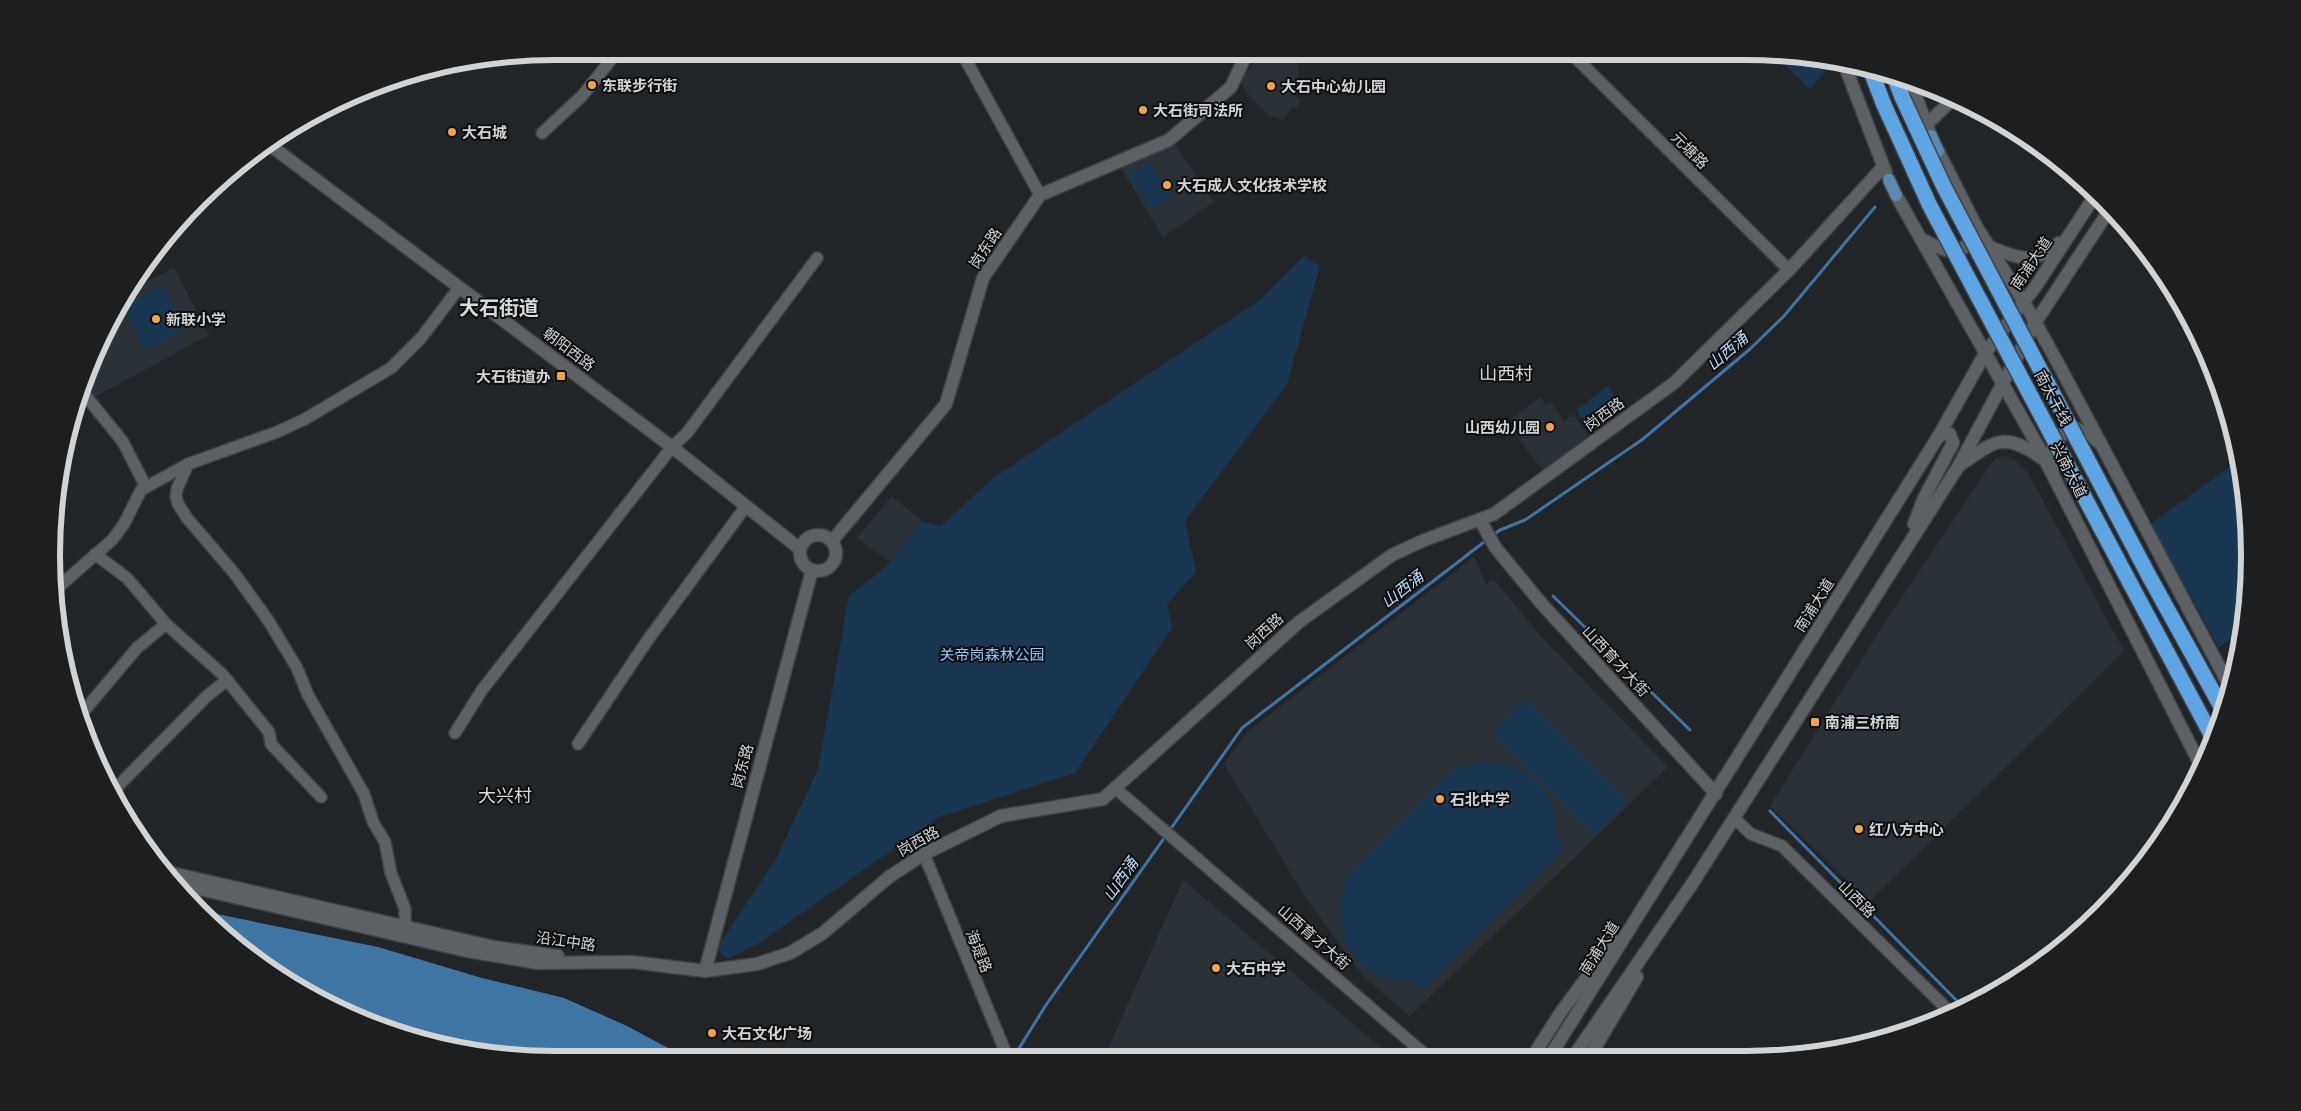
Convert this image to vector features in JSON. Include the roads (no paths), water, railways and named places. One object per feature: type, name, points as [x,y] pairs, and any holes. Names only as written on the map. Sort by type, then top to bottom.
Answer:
[{"type":"highway","name":"南大干线","points":[[1873,77],[1930,206],[2209,730]]},
{"type":"highway","name":"南大干线","points":[[1897,84],[1943,185],[2149,576],[2219,702]]},
{"type":"main road","points":[[1929,131],[1938,151]]},
{"type":"main road","points":[[1889,180],[1896,195]]},
{"type":"street","points":[[542,133],[582,96],[611,60]]},
{"type":"street","points":[[966,60],[1040,195],[1169,140],[1231,87],[1244,60]]},
{"type":"street","name":"元塘路","points":[[1578,60],[1789,270]]},
{"type":"street","points":[[1847,71],[1889,180]]},
{"type":"street","points":[[1913,89],[1929,131]]},
{"type":"street","points":[[1929,131],[1949,104]]},
{"type":"street","name":"朝阳西路","points":[[274,148],[672,447],[800,549]]},
{"type":"street","points":[[1938,151],[1976,226],[2024,302],[2102,445],[2225,678]]},
{"type":"street","name":"岗西路","points":[[601,962],[632,962],[705,971],[757,964],[790,953],[806,944],[890,877],[924,854],[1001,816],[1103,799],[1299,622],[1392,555],[1422,541],[1494,514],[1674,383],[1789,270],[1883,167]]},
{"type":"street","name":"岗东路","points":[[832,541],[946,404],[983,278],[1040,195]]},
{"type":"street","name":"兴南大道","points":[[1896,195],[2054,475],[2197,758]]},
{"type":"street","name":"南浦大道","points":[[1553,1051],[1938,437],[1986,352],[2024,302],[2092,201]]},
{"type":"street","points":[[1988,246],[2024,258],[2050,252],[2087,210],[2098,207]]},
{"type":"street","points":[[2102,212],[2102,221]]},
{"type":"street","points":[[1593,1051],[1692,884],[1902,552],[1958,467],[2035,324],[2106,216]]},
{"type":"street","points":[[2102,221],[2108,218]]},
{"type":"street","points":[[1920,238],[1948,252],[1960,250],[1969,244],[1976,226]]},
{"type":"street","points":[[455,733],[482,690],[672,447],[687,433],[817,258]]},
{"type":"street","points":[[61,585],[112,540],[124,524],[141,490],[146,486],[188,464],[277,432],[305,419],[391,368],[421,338],[459,288]]},
{"type":"street","points":[[86,396],[123,442],[146,486]]},
{"type":"street","points":[[2054,475],[2050,454],[2054,442],[2063,433],[2078,429],[2092,436],[2102,445]]},
{"type":"street","points":[[1902,552],[1924,498],[1954,443],[1950,434],[1938,437]]},
{"type":"street","points":[[1958,467],[1986,447],[2002,440],[2015,442],[2029,448],[2046,461]]},
{"type":"street","points":[[188,464],[177,489],[178,504],[187,518],[250,595],[297,668],[308,694],[364,794],[374,822],[385,842],[391,873],[405,908],[405,931]]},
{"type":"street","points":[[578,744],[647,641],[746,506]]},
{"type":"street","name":"山西育才大街","points":[[1480,520],[1495,547],[1541,603],[1716,794]]},
{"type":"street","points":[[815,534],[821,534],[832,541],[836,553],[832,565],[821,571],[812,570],[801,561],[800,549],[803,541],[815,534]]},
{"type":"street","points":[[95,554],[127,578],[166,624],[227,680],[269,732],[271,744],[321,797]]},
{"type":"street","name":"岗东路","points":[[705,971],[812,570]]},
{"type":"street","points":[[85,710],[137,648],[166,624]]},
{"type":"street","points":[[117,787],[207,696],[227,680]]},
{"type":"street","name":"山西育才大街","points":[[1115,788],[1421,1051]]},
{"type":"street","name":"山西路","points":[[1734,818],[1751,834],[1782,846],[1946,1008]]},
{"type":"street","name":"海堤路","points":[[924,854],[1005,1051]]},
{"type":"street","points":[[1536,1051],[1561,1012],[1674,861]]},
{"type":"street","name":"沿江中路","points":[[177,874],[405,931]]},
{"type":"street","points":[[1577,1051],[1692,884]]},
{"type":"street","name":"沿江中路","points":[[186,886],[405,931],[494,947],[601,962]]},
{"type":"waterway","name":"山西涌","points":[[1493,535],[1500,530],[1525,520],[1643,439],[1750,349],[1784,316],[1875,207]]},
{"type":"waterway","name":"山西涌","points":[[1017,1051],[1046,1005],[1242,728],[1488,539]]},
{"type":"waterway","points":[[1553,596],[1690,730]]},
{"type":"waterway","points":[[1770,811],[1959,1003]]},
{"type":"place","name":"东联步行街","points":[[592,85]]},
{"type":"place","name":"大石中心幼儿园","points":[[1271,86]]},
{"type":"place","name":"大石街司法所","points":[[1143,110]]},
{"type":"place","name":"大石城","points":[[452,132]]},
{"type":"place","name":"大石成人文化技术学校","points":[[1167,185]]},
{"type":"place","name":"新联小学","points":[[156,319]]},
{"type":"place","name":"大石街道办","points":[[561,376]]},
{"type":"place","name":"山西幼儿园","points":[[1550,427]]},
{"type":"place","name":"南浦三桥南","points":[[1815,722]]},
{"type":"place","name":"石北中学","points":[[1440,799]]},
{"type":"place","name":"红八方中心","points":[[1859,829]]},
{"type":"place","name":"大石中学","points":[[1216,968]]},
{"type":"place","name":"大石文化广场","points":[[712,1033]]},
{"type":"district","name":"大石街道","points":[[499,307]]},
{"type":"district","name":"山西村","points":[[1506,373]]},
{"type":"district","name":"大兴村","points":[[505,795]]},
{"type":"park label","name":"关帝岗森林公园","points":[[992,654]]}]
